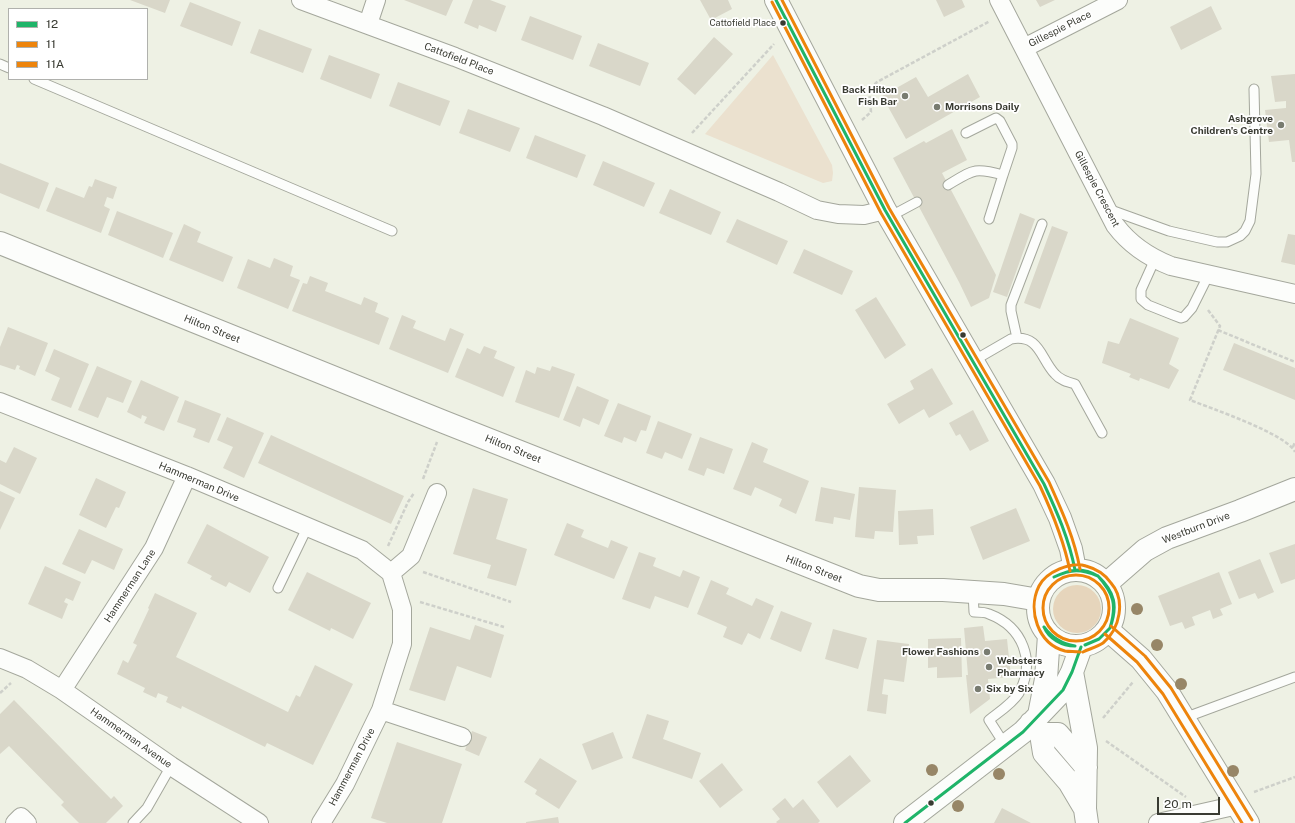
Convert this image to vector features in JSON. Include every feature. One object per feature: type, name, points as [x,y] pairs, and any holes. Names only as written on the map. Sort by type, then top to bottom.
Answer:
[{"type":"street","name":"Cattofield Place","points":[[300,0],[455,57],[678,148],[817,210],[838,214],[864,215],[887,213]]},
{"type":"street","points":[[368,24],[376,0]]},
{"type":"street","points":[[776,0],[887,213],[1044,484],[1060,518],[1075,570]]},
{"type":"street","name":"Gillespie Place","points":[[1024,48],[1118,0]]},
{"type":"street","name":"Gillespie Crescent","points":[[1003,6],[1106,209],[1122,235],[1132,245],[1155,259],[1171,266],[1295,294]]},
{"type":"street","name":"Hilton Street","points":[[0,243],[444,422],[858,586],[879,590],[943,590],[1004,594],[1039,600]]},
{"type":"street","name":"Hammerman Drive","points":[[0,402],[188,476],[307,528],[362,550],[390,568],[402,609],[402,644],[382,710],[344,784],[321,823]]},
{"type":"street","name":"Hammerman Lane","points":[[62,690],[154,548],[188,476]]},
{"type":"street","name":"Westburn Drive","points":[[1106,584],[1145,550],[1166,538],[1295,489]]},
{"type":"street","points":[[390,568],[411,556],[437,493]]},
{"type":"street","points":[[1075,570],[1086,571],[1097,576],[1106,584],[1112,594],[1115,607],[1114,619],[1108,630],[1092,644],[1081,647],[1064,645],[1049,635],[1043,627],[1038,609],[1039,600],[1044,588],[1052,579],[1063,573],[1075,570]]},
{"type":"street","points":[[1108,630],[1141,659],[1167,692],[1243,814],[1158,823]]},
{"type":"street","points":[[1049,635],[1046,679],[1037,724],[1044,753],[1070,782],[1086,816]]},
{"type":"street","points":[[904,823],[1005,745],[1037,724],[1062,690],[1072,672],[1081,647]]},
{"type":"street","name":"Hammerman Avenue","points":[[0,658],[26,669],[62,690],[171,766],[259,823]]},
{"type":"street","points":[[1072,672],[1086,748],[1086,816]]},
{"type":"street","points":[[382,710],[462,737]]},
{"type":"street","points":[[1037,724],[1058,734],[1086,766]]},
{"type":"street","points":[[16,823],[22,817],[27,823]]},
{"type":"lane","points":[[36,80],[392,231]]},
{"type":"lane","points":[[1106,209],[1169,231],[1217,242],[1227,242],[1245,232],[1250,221],[1256,174],[1254,89]]},
{"type":"lane","points":[[966,133],[996,118],[1000,121],[1012,144],[989,219]]},
{"type":"lane","points":[[948,185],[969,173],[978,170],[985,170],[1003,175]]},
{"type":"lane","points":[[887,213],[917,202]]},
{"type":"lane","points":[[1017,338],[1011,305],[1042,224]]},
{"type":"lane","points":[[1155,259],[1141,290],[1141,299],[1143,302],[1181,318],[1190,312],[1209,274]]},
{"type":"lane","points":[[973,361],[1005,342],[1017,338],[1029,340],[1038,348],[1055,374],[1063,381],[1075,384],[1102,433]]},
{"type":"lane","points":[[278,588],[307,528]]},
{"type":"lane","points":[[973,592],[974,612],[989,613],[1013,630],[1020,639],[1026,653],[1024,681],[1018,694],[989,720],[1005,745]]},
{"type":"lane","points":[[1184,718],[1295,677]]},
{"type":"lane","points":[[133,823],[147,808],[171,766]]},
{"type":"path","points":[[845,134],[871,112],[869,90],[877,82],[1003,6]]},
{"type":"path","points":[[678,148],[790,26]]},
{"type":"path","points":[[1198,295],[1220,326],[1190,400],[1275,434],[1293,447],[1295,452]]},
{"type":"path","points":[[1218,330],[1295,362]]},
{"type":"path","points":[[422,483],[444,422]]},
{"type":"path","points":[[1293,447],[1295,442]]},
{"type":"path","points":[[417,490],[408,502],[390,568],[511,602]]},
{"type":"path","points":[[398,595],[504,627]]},
{"type":"path","points":[[1101,720],[1133,681]]},
{"type":"path","points":[[1104,739],[1190,800]]},
{"type":"path","points":[[1243,814],[1250,794],[1295,778]]},
{"type":"shaded area","points":[[773,55],[832,165],[832,181],[823,183],[705,134]]},
{"type":"shaded area","points":[[1072,585],[1082,585],[1094,592],[1101,604],[1101,614],[1094,626],[1082,633],[1072,633],[1064,629],[1057,622],[1053,614],[1053,604],[1057,596],[1064,589]]},
{"type":"building","points":[[130,0],[170,0],[165,13]]},
{"type":"building","points":[[404,0],[453,0],[446,16]]},
{"type":"building","points":[[473,0],[490,0],[506,6],[496,32],[479,25],[478,29],[464,23]]},
{"type":"building","points":[[700,0],[728,0],[732,9],[711,20]]},
{"type":"building","points":[[936,0],[962,0],[965,7],[944,17]]},
{"type":"building","points":[[1036,0],[1055,0],[1040,7]]},
{"type":"building","points":[[190,2],[241,22],[232,46],[180,26]]},
{"type":"building","points":[[1211,6],[1222,29],[1181,50],[1170,27]]},
{"type":"building","points":[[530,16],[582,36],[573,60],[521,40]]},
{"type":"building","points":[[259,29],[312,49],[303,73],[250,53]]},
{"type":"building","points":[[714,37],[733,54],[695,95],[677,79]]},
{"type":"building","points":[[598,43],[649,63],[640,86],[589,66]]},
{"type":"building","points":[[329,55],[380,74],[371,99],[320,79]]},
{"type":"building","name":"Morrisons Daily","points":[[968,74],[980,97],[906,139],[882,96],[916,77],[928,97]]},
{"type":"building","name":"Ashgrove Children's Centre","points":[[1295,74],[1295,162],[1292,162],[1289,140],[1269,142],[1265,110],[1286,108],[1286,101],[1275,102],[1271,76]]},
{"type":"building","points":[[398,82],[450,101],[440,126],[389,106]]},
{"type":"building","points":[[468,109],[520,128],[510,152],[459,133]]},
{"type":"building","points":[[952,129],[967,160],[942,173],[996,275],[989,298],[971,307],[893,158],[924,141],[926,143]]},
{"type":"building","points":[[535,135],[586,155],[577,178],[526,158]]},
{"type":"building","points":[[603,161],[655,183],[644,207],[593,185]]},
{"type":"building","points":[[0,163],[49,183],[39,209],[0,193]]},
{"type":"building","points":[[95,179],[117,187],[113,199],[107,197],[104,206],[110,209],[101,233],[46,211],[56,187],[84,198],[89,186],[92,187]]},
{"type":"building","points":[[670,189],[721,212],[711,235],[659,213]]},
{"type":"building","points":[[117,211],[173,233],[163,258],[108,235]]},
{"type":"building","points":[[1020,213],[1035,219],[1007,297],[993,292]]},
{"type":"building","points":[[737,219],[788,241],[777,265],[726,242]]},
{"type":"building","points":[[184,224],[201,232],[197,242],[233,257],[223,282],[169,260]]},
{"type":"building","points":[[1052,226],[1068,232],[1040,309],[1024,303]]},
{"type":"building","points":[[1288,234],[1295,235],[1295,265],[1281,262]]},
{"type":"building","points":[[804,249],[853,271],[842,295],[793,273]]},
{"type":"building","points":[[274,258],[293,266],[290,276],[300,280],[288,309],[237,288],[248,259],[270,268]]},
{"type":"building","points":[[310,276],[328,283],[325,291],[361,305],[364,297],[378,303],[375,312],[389,318],[379,345],[292,311],[303,283],[307,284]]},
{"type":"building","points":[[876,297],[906,345],[885,359],[855,310]]},
{"type":"building","points":[[402,315],[416,321],[413,328],[445,341],[450,328],[464,334],[448,373],[389,349]]},
{"type":"building","points":[[1130,318],[1179,338],[1169,364],[1179,370],[1169,389],[1140,378],[1139,381],[1129,377],[1131,374],[1102,363],[1108,341],[1119,344]]},
{"type":"building","points":[[8,327],[48,343],[35,376],[19,369],[20,366],[17,365],[15,370],[0,365],[0,347]]},
{"type":"building","points":[[1234,343],[1295,368],[1295,400],[1223,370]]},
{"type":"building","points":[[484,346],[497,351],[494,358],[515,367],[503,397],[455,377],[467,348],[480,354]]},
{"type":"building","points":[[54,349],[89,364],[71,408],[51,400],[60,378],[45,371]]},
{"type":"building","points":[[97,366],[132,381],[123,403],[107,397],[98,418],[78,410]]},
{"type":"building","points":[[552,366],[575,374],[559,418],[515,402],[526,370],[535,374],[537,367],[550,371]]},
{"type":"building","points":[[932,368],[953,404],[929,418],[924,409],[899,424],[887,404],[914,389],[910,381]]},
{"type":"building","points":[[141,380],[179,397],[164,431],[144,423],[147,417],[142,415],[141,419],[127,412]]},
{"type":"building","points":[[577,386],[609,400],[599,425],[583,418],[580,427],[563,420]]},
{"type":"building","points":[[185,400],[221,414],[209,443],[193,437],[196,429],[177,422]]},
{"type":"building","points":[[618,403],[651,416],[646,431],[641,430],[636,442],[624,437],[622,443],[604,436]]},
{"type":"building","points":[[973,410],[989,441],[970,451],[960,434],[956,436],[949,423]]},
{"type":"building","points":[[227,417],[264,433],[244,478],[223,468],[233,447],[217,440]]},
{"type":"building","points":[[658,421],[692,434],[682,459],[665,452],[662,459],[646,453]]},
{"type":"building","points":[[271,435],[404,496],[391,524],[258,463]]},
{"type":"building","points":[[700,437],[733,449],[724,474],[707,468],[704,476],[688,470]]},
{"type":"building","points":[[752,442],[768,449],[763,462],[809,481],[796,514],[779,506],[782,499],[755,487],[751,496],[733,489]]},
{"type":"building","points":[[14,447],[37,458],[20,494],[0,484],[0,460],[6,463]]},
{"type":"building","points":[[96,478],[126,492],[119,508],[116,507],[106,528],[79,515]]},
{"type":"building","points":[[821,487],[855,494],[850,520],[834,517],[833,524],[815,521]]},
{"type":"building","points":[[859,487],[896,490],[893,532],[875,531],[874,539],[855,537]]},
{"type":"building","points":[[473,488],[508,499],[496,539],[527,549],[516,586],[487,578],[491,565],[453,554]]},
{"type":"building","points":[[0,491],[15,498],[0,530]]},
{"type":"building","points":[[1016,508],[1030,541],[983,560],[970,527]]},
{"type":"building","points":[[933,509],[934,535],[917,536],[918,544],[899,545],[898,511]]},
{"type":"building","points":[[567,523],[584,530],[581,537],[608,548],[611,540],[628,547],[614,579],[554,555]]},
{"type":"building","points":[[207,524],[269,557],[250,593],[229,582],[226,587],[210,579],[212,576],[187,563]]},
{"type":"building","points":[[79,529],[123,549],[114,570],[92,560],[85,574],[62,564]]},
{"type":"building","points":[[1295,544],[1295,579],[1281,584],[1269,553]]},
{"type":"building","points":[[639,552],[656,558],[653,566],[680,577],[683,570],[700,577],[688,608],[655,596],[650,609],[622,599]]},
{"type":"building","points":[[1260,559],[1274,592],[1258,599],[1255,593],[1239,599],[1228,572]]},
{"type":"building","points":[[45,566],[81,582],[73,601],[66,598],[64,602],[68,604],[62,619],[28,604]]},
{"type":"building","points":[[307,572],[371,603],[353,639],[331,628],[330,631],[288,610]]},
{"type":"building","points":[[1219,572],[1232,604],[1220,609],[1223,615],[1213,619],[1210,610],[1192,617],[1195,625],[1185,629],[1182,622],[1170,626],[1158,596]]},
{"type":"building","points":[[711,580],[729,588],[726,594],[752,606],[756,598],[774,606],[760,639],[748,633],[742,645],[723,637],[727,627],[697,614]]},
{"type":"building","points":[[155,593],[197,613],[176,657],[288,712],[296,695],[300,697],[315,665],[353,684],[313,765],[267,743],[265,747],[182,706],[181,709],[166,702],[168,697],[158,693],[156,698],[143,692],[145,688],[117,674],[123,660],[128,663],[137,645],[133,643]]},
{"type":"building","points":[[781,611],[812,623],[801,652],[770,639]]},
{"type":"building","points":[[475,625],[504,635],[491,678],[457,666],[445,701],[409,690],[430,627],[470,640]]},
{"type":"building","points":[[983,626],[985,641],[1007,639],[1011,677],[988,679],[990,699],[970,714],[966,675],[968,675],[964,628]]},
{"type":"building","points":[[833,629],[867,638],[858,669],[825,659]]},
{"type":"building","points":[[961,638],[962,677],[937,678],[937,667],[928,668],[928,639]]},
{"type":"building","points":[[877,640],[909,644],[904,682],[884,679],[882,694],[888,695],[886,714],[867,711]]},
{"type":"building","points":[[14,700],[111,799],[114,796],[123,806],[106,823],[79,823],[61,805],[64,802],[9,746],[0,754],[0,714]]},
{"type":"building","points":[[647,714],[669,721],[663,739],[701,753],[692,779],[632,758]]},
{"type":"building","points":[[472,731],[487,737],[479,756],[465,750]]},
{"type":"building","points":[[613,732],[623,758],[592,770],[582,744]]},
{"type":"building","points":[[397,742],[462,764],[442,823],[387,823],[371,818]]},
{"type":"building","points":[[850,755],[871,781],[837,808],[817,782]]},
{"type":"building","points":[[540,758],[577,781],[559,809],[535,794],[537,790],[524,782]]},
{"type":"building","points":[[722,763],[743,790],[720,808],[699,781]]},
{"type":"building","points":[[785,798],[793,808],[803,799],[820,821],[818,823],[777,823],[776,822],[780,819],[772,809]]},
{"type":"building","points":[[1002,808],[1031,823],[994,823]]},
{"type":"building","points":[[558,817],[559,823],[526,823],[526,822]]},
{"type":"transit line","name":"12","points":[[776,0],[885,210],[1044,484],[1066,537],[1075,570]]},
{"type":"transit line","name":"11A","points":[[782,0],[889,208],[1049,482],[1071,535],[1080,569]]},
{"type":"transit line","name":"11","points":[[772,2],[881,213],[1040,486],[1058,528],[1070,571]]},
{"type":"transit line","name":"11A","points":[[1080,652],[1065,651],[1048,641],[1037,625],[1034,605],[1036,595],[1042,581],[1053,572],[1066,566],[1073,565],[1090,567],[1103,574],[1116,590],[1120,606],[1117,622],[1109,637],[1103,643],[1083,652]]},
{"type":"transit line","name":"12","points":[[1054,577],[1076,570],[1087,571],[1098,576]]},
{"type":"transit line","name":"12","points":[[1054,577],[1071,571],[1081,571],[1098,576]]},
{"type":"transit line","name":"11","points":[[1076,575],[1088,578],[1099,585],[1106,596],[1109,608],[1106,620],[1099,631],[1088,638],[1076,641],[1064,638],[1053,631],[1046,620],[1043,608],[1046,596],[1053,585],[1064,578],[1076,575]]},
{"type":"transit line","name":"12","points":[[1098,576],[1108,588],[1113,600],[1114,613],[1110,628]]},
{"type":"transit line","name":"12","points":[[1098,576],[1108,588],[1113,600],[1113,613],[1110,628]]},
{"type":"transit line","name":"11A","points":[[1111,626],[1145,656],[1171,688],[1252,820]]},
{"type":"transit line","name":"12","points":[[1044,627],[1057,640],[1065,644],[1075,646]]},
{"type":"transit line","name":"12","points":[[1044,627],[1049,635],[1056,641],[1065,645],[1075,646]]},
{"type":"transit line","name":"12","points":[[1085,645],[1099,639],[1110,628]]},
{"type":"transit line","name":"12","points":[[1085,645],[1099,639],[1110,628]]},
{"type":"transit line","name":"11","points":[[1105,634],[1137,662],[1163,694],[1242,823]]},
{"type":"transit line","name":"12","points":[[905,823],[1023,732],[1063,690],[1072,672],[1081,647]]},
{"type":"place","name":"Cattofield Place","points":[[783,23]]},
{"type":"place","name":"Back Hilton Fish Bar","points":[[905,96]]},
{"type":"place","name":"Morrisons Daily","points":[[937,107]]},
{"type":"place","name":"Ashgrove Children's Centre","points":[[1281,125]]},
{"type":"place","name":"Flower Fashions","points":[[987,652]]},
{"type":"place","name":"Websters Pharmacy","points":[[989,667]]},
{"type":"place","name":"Six by Six","points":[[978,689]]}]
